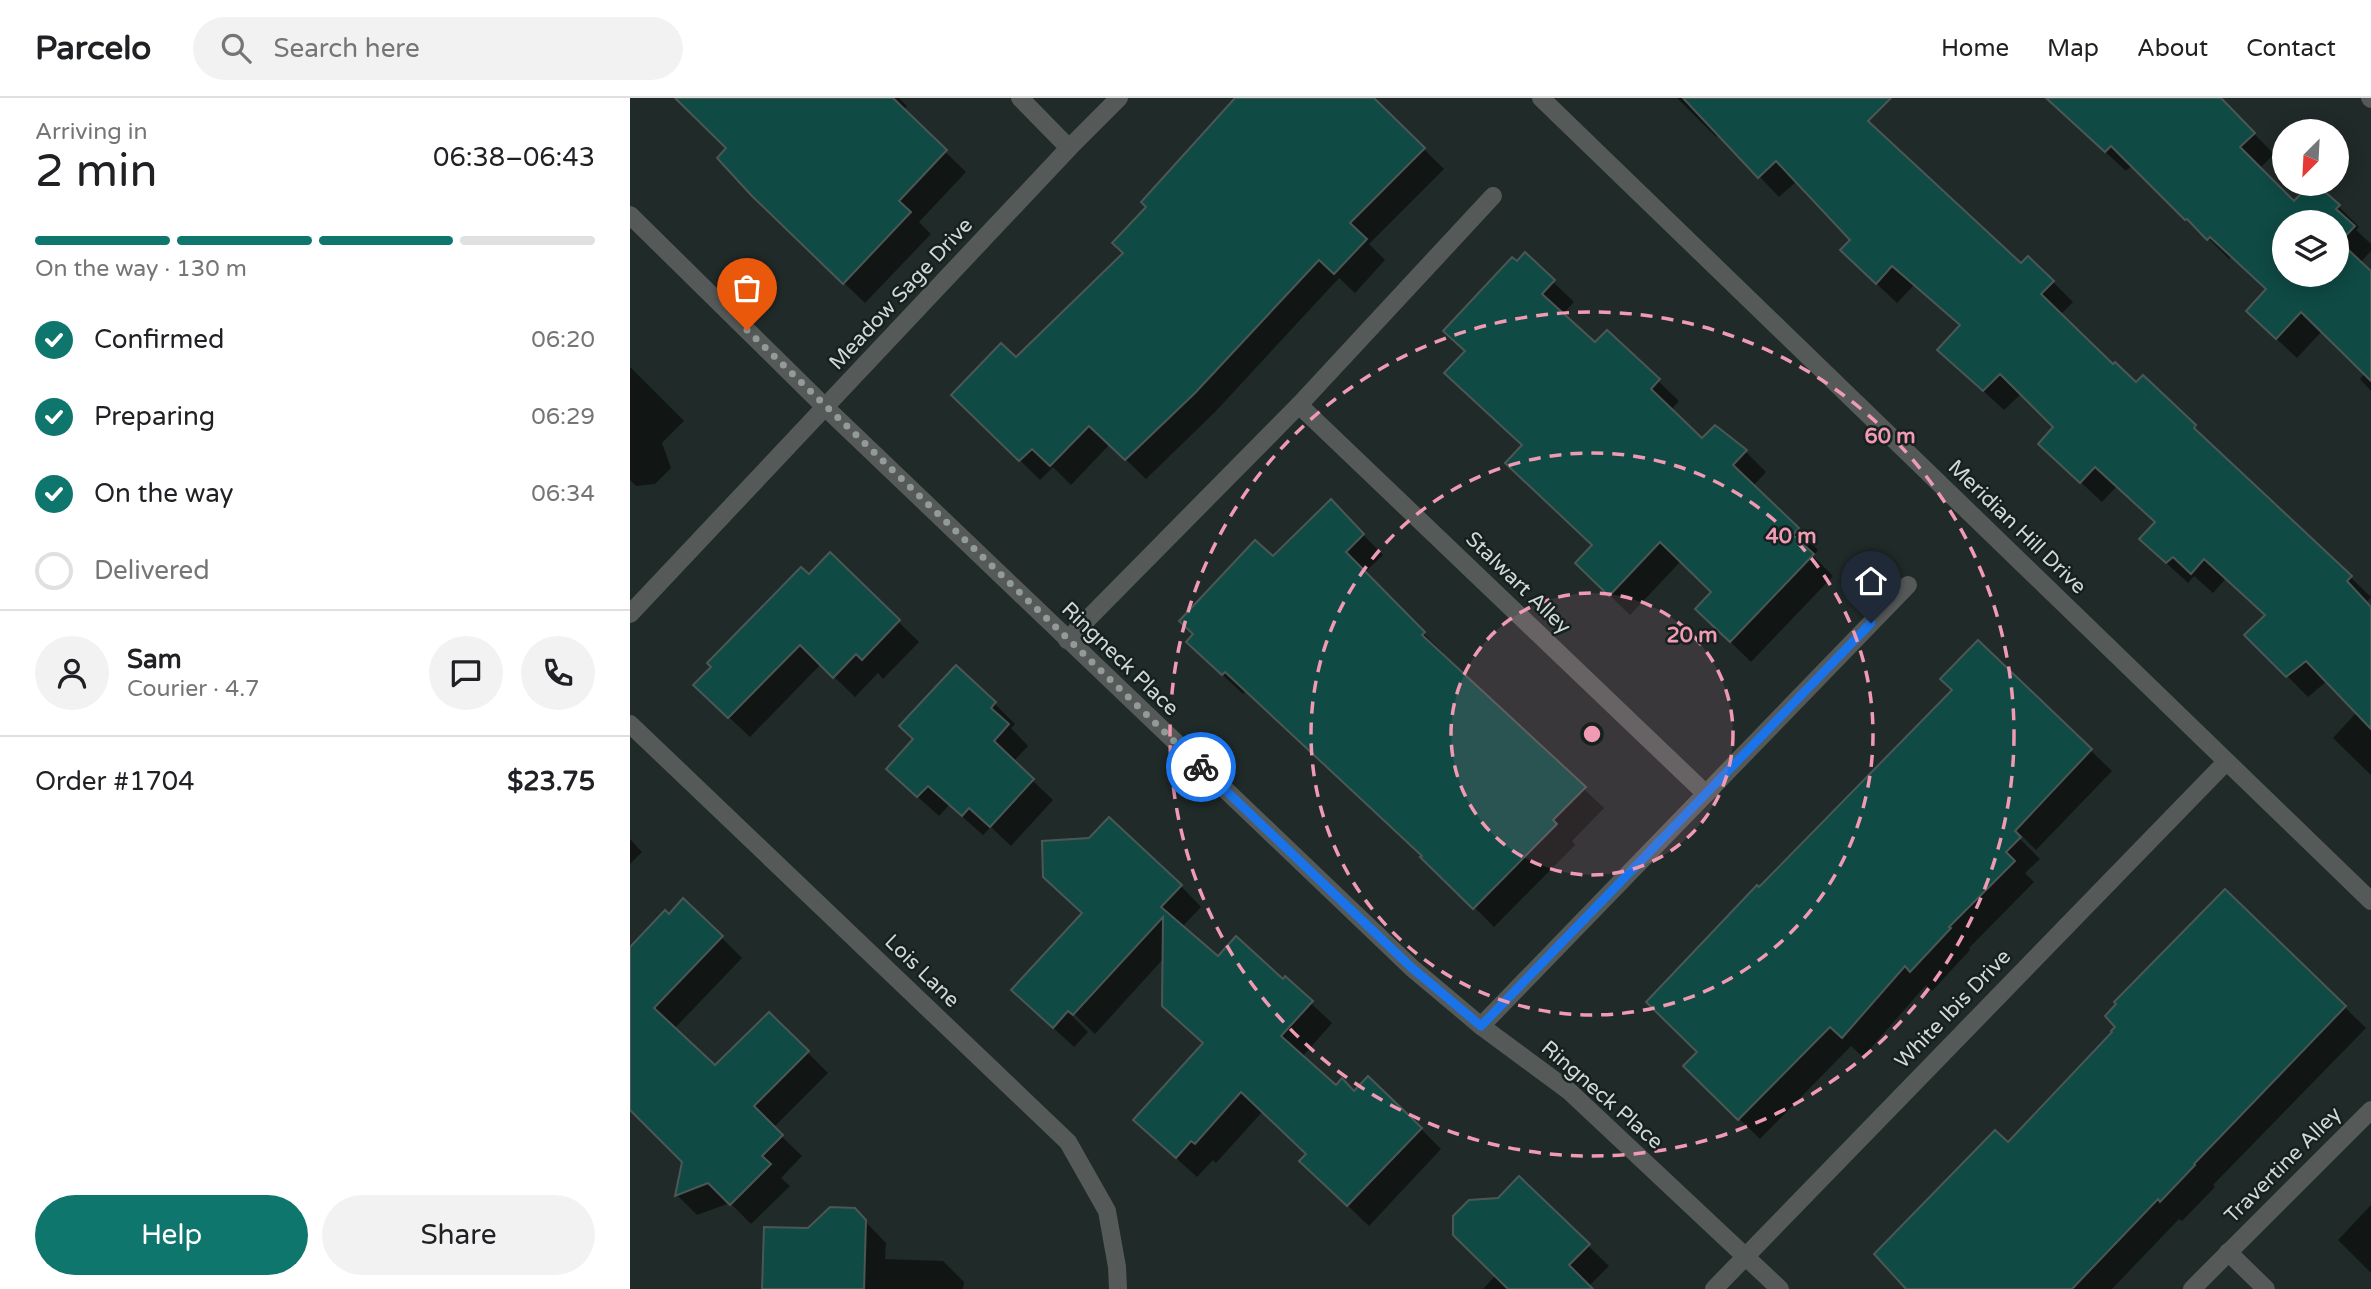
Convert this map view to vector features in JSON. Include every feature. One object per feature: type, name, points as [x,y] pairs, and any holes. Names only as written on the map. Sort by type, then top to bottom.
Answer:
[{"type":"street","points":[[1020,98],[1069,148]]},
{"type":"street","name":"Meadow Sage Drive","points":[[630,614],[1119,98]]},
{"type":"street","name":"Meridian Hill Drive","points":[[1541,98],[2371,901]]},
{"type":"street","points":[[1067,640],[1299,405],[1493,196]]},
{"type":"street","name":"Ringneck Place","points":[[630,215],[825,407],[1412,968],[1481,1026],[1569,1091],[1780,1289]]},
{"type":"street","name":"Stalwart Alley","points":[[1299,405],[1706,794]]},
{"type":"street","points":[[1481,1026],[1908,585]]},
{"type":"street","name":"Lois Lane","points":[[630,723],[1068,1142],[1107,1211],[1118,1289]]},
{"type":"street","name":"White Ibis Drive","points":[[1714,1289],[2226,762]]},
{"type":"street","name":"Travertine Alley","points":[[2192,1289],[2371,1110]]},
{"type":"street","name":"Travertine Alley","points":[[2228,1252],[2266,1289]]},
{"type":"building","points":[[675,98],[893,98],[947,150],[899,201],[911,212],[843,284],[752,196],[717,158],[726,148]]},
{"type":"building","points":[[1235,98],[1374,98],[1425,148],[1350,223],[1367,239],[1334,274],[1319,260],[1195,393],[1125,460],[1089,426],[1050,466],[1032,449],[1019,461],[951,395],[1001,343],[1016,357],[1123,253],[1112,243],[1146,207],[1141,202]]},
{"type":"building","points":[[1683,98],[1891,98],[1868,121],[2021,263],[2028,256],[2054,281],[2041,294],[2113,364],[2115,362],[2136,382],[2143,375],[2196,425],[2194,428],[2352,576],[2347,581],[2371,607],[2371,729],[2306,661],[2286,677],[2244,635],[2265,615],[2204,559],[2191,574],[2173,557],[2166,563],[2139,539],[2155,522],[2095,467],[2080,483],[2038,444],[2053,427],[2000,374],[1983,391],[1937,350],[1960,325],[1892,266],[1876,284],[1840,250],[1850,240],[1776,161],[1758,178]]},
{"type":"building","points":[[2046,98],[2221,98],[2255,133],[2240,147],[2272,179],[2272,196],[2289,196],[2294,201],[2299,196],[2330,196],[2340,205],[2337,210],[2272,210],[2272,287],[2349,287],[2349,250],[2371,271],[2371,381],[2301,312],[2276,339],[2246,311],[2266,289],[2210,237],[2207,240],[2185,220],[2111,146],[2105,152]]},
{"type":"building","points":[[2349,221],[2355,226],[2349,232]]},
{"type":"building","points":[[1525,252],[1555,280],[1542,294],[1595,342],[1607,330],[1660,379],[1651,389],[1702,438],[1715,425],[1747,450],[1733,465],[1799,528],[1793,535],[1814,554],[1730,642],[1695,609],[1711,592],[1660,542],[1609,596],[1575,563],[1592,545],[1505,463],[1522,445],[1444,373],[1465,351],[1443,331],[1512,257],[1517,261]]},
{"type":"building","points":[[1331,499],[1364,534],[1346,552],[1425,632],[1422,635],[1586,787],[1553,820],[1557,824],[1473,909],[1420,857],[1422,856],[1225,672],[1222,675],[1186,642],[1193,634],[1179,621],[1255,540],[1273,556]]},
{"type":"building","points":[[830,552],[900,620],[862,660],[856,654],[833,678],[800,645],[728,718],[693,685],[711,667],[707,663],[801,567],[809,574]]},
{"type":"building","points":[[1978,640],[2092,749],[2015,831],[2021,837],[2006,852],[2015,861],[1949,927],[1951,928],[1910,972],[1905,966],[1842,1038],[1830,1027],[1738,1120],[1683,1066],[1697,1052],[1646,1002],[1757,885],[1759,887],[1952,690],[1940,679]]},
{"type":"building","points":[[956,665],[996,702],[991,708],[1009,724],[994,741],[1034,779],[990,827],[969,808],[962,816],[928,786],[917,797],[886,769],[913,739],[899,726]]},
{"type":"building","points":[[1109,817],[1182,885],[1161,907],[1218,956],[1236,936],[1283,979],[1285,976],[1313,1001],[1281,1036],[1336,1085],[1342,1078],[1354,1091],[1368,1076],[1422,1128],[1347,1206],[1299,1161],[1306,1154],[1241,1092],[1195,1144],[1191,1141],[1176,1158],[1133,1120],[1203,1043],[1162,1006],[1163,917],[1073,1015],[1068,1011],[1053,1028],[1011,990],[1082,913],[1043,877],[1042,841],[1089,838]]},
{"type":"building","points":[[2225,889],[2346,1006],[2160,1202],[2158,1199],[2072,1289],[1906,1289],[1874,1254],[1995,1130],[2008,1142],[2112,1032],[2115,1027],[2105,1016],[2116,1004],[2114,1002]]},
{"type":"building","points":[[683,898],[723,936],[654,1008],[715,1065],[769,1012],[809,1051],[754,1106],[783,1135],[762,1156],[771,1164],[730,1205],[708,1183],[675,1196],[682,1162],[630,1110],[630,947],[665,910],[669,914]]},
{"type":"building","points":[[1519,1176],[1590,1244],[1569,1265],[1593,1289],[1508,1289],[1453,1235],[1453,1216],[1469,1200],[1498,1198]]},
{"type":"building","points":[[830,1207],[855,1208],[866,1220],[864,1289],[762,1289],[764,1227],[808,1228]]},
{"type":"way so far","points":[[747,330],[1201,767]]},
{"type":"route","points":[[1201,767],[1412,968],[1481,1026],[1871,623]]}]
